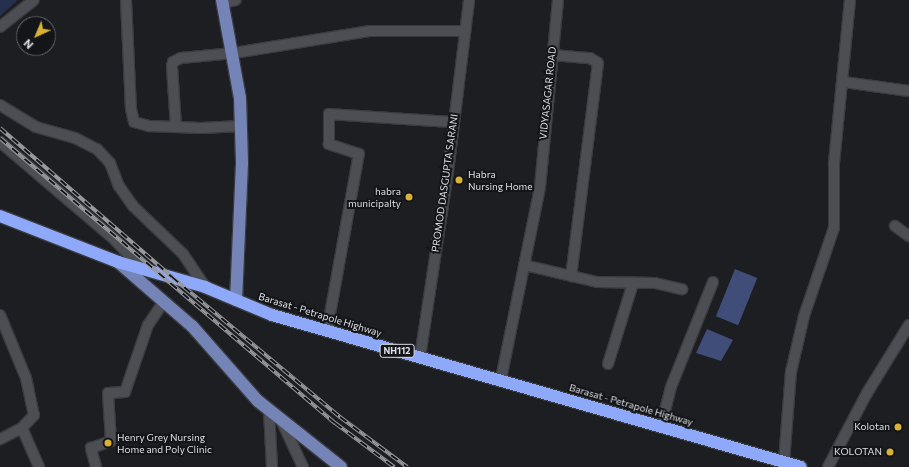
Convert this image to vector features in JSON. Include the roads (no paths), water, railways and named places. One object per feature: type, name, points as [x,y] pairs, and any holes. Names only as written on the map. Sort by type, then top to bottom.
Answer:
[{"type":"highway","name":"Barasat - Petrapole Highway","points":[[0,216],[118,262],[205,287],[272,315],[501,379],[801,467]]},
{"type":"main road","points":[[222,2],[234,53],[240,98],[242,163],[236,300]]},
{"type":"main road","points":[[118,262],[163,303],[192,326],[269,411],[341,467]]},
{"type":"street","points":[[0,27],[34,0]]},
{"type":"street","points":[[126,0],[131,117],[134,122],[141,125],[176,127],[241,126]]},
{"type":"street","points":[[222,2],[236,0]]},
{"type":"street","name":"VIDYASAGAR ROAD","points":[[501,379],[540,187],[558,0]]},
{"type":"street","points":[[784,462],[791,372],[804,316],[834,228],[834,162],[850,0]]},
{"type":"street","name":"PROMOD DASGUPTA SARANI","points":[[420,357],[454,122],[468,4]]},
{"type":"street","points":[[176,127],[173,62],[181,58],[234,53],[370,31],[464,31]]},
{"type":"street","points":[[552,55],[590,58],[598,63],[572,276]]},
{"type":"street","points":[[843,82],[909,91]]},
{"type":"street","points":[[0,105],[36,127],[76,138],[97,149],[110,163],[119,186],[133,206],[184,254],[205,287]]},
{"type":"street","points":[[327,331],[359,154],[329,144],[329,114],[454,122]]},
{"type":"street","points":[[0,142],[115,240],[142,269]]},
{"type":"street","points":[[895,226],[909,236]]},
{"type":"street","points":[[524,265],[597,282],[660,284],[682,289]]},
{"type":"street","points":[[661,426],[671,387],[713,282]]},
{"type":"street","points":[[608,364],[634,283]]},
{"type":"street","points":[[96,467],[91,448],[111,441],[108,394],[125,392],[148,325],[163,303]]},
{"type":"street","points":[[0,315],[4,333],[26,378],[34,415],[32,420],[22,428],[1,436]]},
{"type":"street","points":[[828,467],[867,393],[909,325]]},
{"type":"street","points":[[269,411],[272,467]]},
{"type":"street","points":[[282,422],[303,467]]},
{"type":"street","points":[[22,428],[39,467]]},
{"type":"railway","points":[[0,128],[172,277],[340,417],[407,467]]},
{"type":"railway","points":[[0,138],[335,423],[394,467]]},
{"type":"place","name":"Habra Nursing Home","points":[[459,180]]},
{"type":"place","name":"habra municipalty","points":[[409,197]]},
{"type":"place","name":"Kolotan","points":[[898,427]]},
{"type":"place","name":"Henry Grey Nursing Home and Poly Clinic","points":[[108,443]]},
{"type":"place","name":"KOLOTAN","points":[[890,452]]}]
